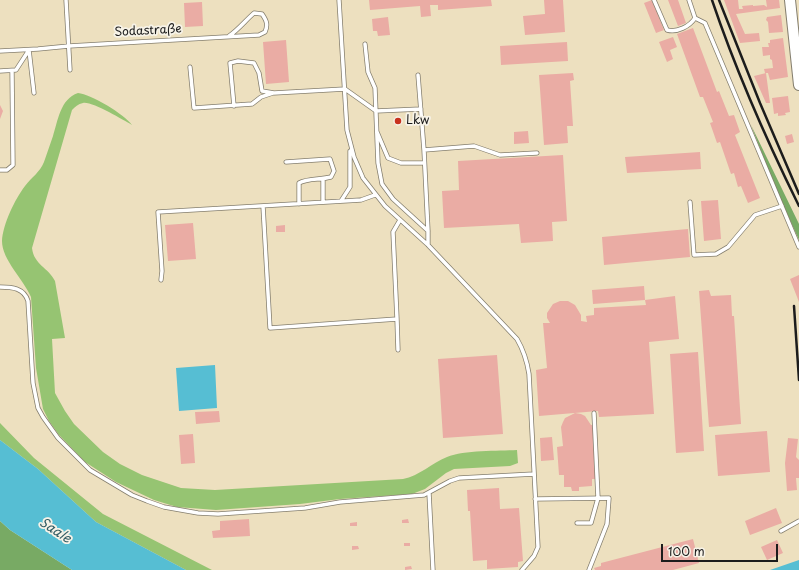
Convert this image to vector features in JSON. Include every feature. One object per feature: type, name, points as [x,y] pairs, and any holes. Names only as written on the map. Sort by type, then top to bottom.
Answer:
[{"type":"main road","points":[[790,0],[799,85]]},
{"type":"lane","points":[[66,0],[70,70]]},
{"type":"lane","points":[[339,0],[351,172],[350,187],[341,201]]},
{"type":"lane","points":[[654,0],[667,30],[672,32],[691,25],[695,18]]},
{"type":"lane","points":[[689,0],[695,18],[705,23],[799,247]]},
{"type":"lane","name":"Sodastraße","points":[[0,51],[259,35],[265,32],[268,26],[266,19],[262,14],[254,13],[238,30],[229,36]]},
{"type":"lane","points":[[365,44],[368,72],[374,88],[378,163],[382,184],[392,199],[428,231]]},
{"type":"lane","points":[[0,71],[16,70],[29,50]]},
{"type":"lane","points":[[29,50],[34,93]]},
{"type":"lane","points":[[234,106],[230,62],[238,61],[254,63],[259,73],[262,92],[274,93],[345,90],[376,111],[421,109]]},
{"type":"lane","points":[[190,67],[194,108],[252,104],[261,98],[274,93]]},
{"type":"lane","points":[[0,170],[7,170],[13,165],[12,71]]},
{"type":"lane","points":[[418,75],[424,150],[428,244]]},
{"type":"lane","points":[[376,129],[388,158],[401,163],[424,163]]},
{"type":"lane","points":[[350,144],[354,157],[364,178],[375,195],[400,220],[428,244],[523,348],[527,359],[529,374],[538,547],[534,556],[522,570]]},
{"type":"lane","points":[[424,150],[474,146],[500,155],[537,153]]},
{"type":"lane","points":[[286,162],[330,159],[334,171],[331,177],[304,180],[299,183],[299,204]]},
{"type":"lane","points":[[323,179],[323,202]]},
{"type":"lane","points":[[161,280],[162,271],[158,212],[361,200],[375,195]]},
{"type":"lane","points":[[690,202],[694,255],[716,254],[728,247],[755,215],[782,206]]},
{"type":"lane","points":[[263,206],[270,328],[397,319]]},
{"type":"lane","points":[[398,350],[393,232],[400,220]]},
{"type":"lane","points":[[0,287],[21,290],[26,295],[28,301],[33,383],[38,408],[58,438],[90,470],[132,495],[164,507],[198,513],[218,514],[305,508],[340,502],[424,495],[450,481],[459,478],[534,474]]},
{"type":"lane","points":[[577,523],[591,523],[598,498],[594,413]]},
{"type":"lane","points":[[429,493],[433,570]]},
{"type":"lane","points":[[535,499],[609,498],[606,524],[589,570]]},
{"type":"lane","points":[[782,531],[799,522]]},
{"type":"green space","points":[[78,93],[84,94],[107,105],[132,125],[108,111],[87,103],[80,104],[72,110],[32,248],[35,258],[49,272],[55,281],[65,338],[52,339],[55,393],[74,424],[103,452],[120,464],[142,475],[181,488],[215,490],[403,479],[415,475],[447,457],[472,452],[517,450],[518,463],[510,466],[454,469],[446,473],[425,489],[412,494],[216,510],[177,507],[154,500],[116,482],[85,462],[59,435],[43,409],[36,368],[31,297],[28,290],[9,263],[2,241],[7,220],[17,198],[25,186],[38,172],[44,162],[63,105],[72,96]]},
{"type":"green space","points":[[751,125],[799,224],[799,240],[774,185]]},
{"type":"green space","points":[[0,423],[34,458],[103,514],[212,570],[186,570],[96,522],[38,469],[0,440]]},
{"type":"green space","points":[[0,521],[10,530],[72,570],[0,570]]},
{"type":"water","points":[[215,365],[217,408],[179,411],[176,368]]},
{"type":"water","name":"Saale","points":[[0,440],[38,469],[96,522],[186,570],[72,570],[10,530],[0,521]]},
{"type":"water","points":[[799,560],[799,570],[770,570]]},
{"type":"building","points":[[369,0],[491,0],[492,6],[438,10],[438,5],[430,5],[431,16],[421,17],[420,6],[370,10]]},
{"type":"building","points":[[544,0],[563,0],[565,32],[525,35],[523,16],[545,14]]},
{"type":"building","points":[[652,0],[664,30],[656,33],[644,3]]},
{"type":"building","points":[[668,0],[678,0],[686,23],[678,26]]},
{"type":"building","points":[[724,0],[738,0],[739,9],[743,9],[742,6],[764,5],[767,7],[766,0],[779,0],[780,8],[736,14],[745,34],[759,33],[760,41],[740,43]]},
{"type":"building","points":[[202,2],[203,26],[185,27],[184,3]]},
{"type":"building","points":[[781,15],[783,32],[769,33],[768,22],[766,20],[767,17]]},
{"type":"building","points":[[388,17],[390,35],[378,36],[377,31],[373,31],[372,19]]},
{"type":"building","points":[[693,28],[717,92],[719,91],[729,116],[734,115],[740,132],[735,135],[760,198],[748,203],[741,186],[738,187],[734,173],[731,174],[720,142],[717,143],[710,123],[713,122],[703,97],[700,97],[677,34]]},
{"type":"building","points":[[673,37],[677,47],[670,50],[673,59],[667,62],[659,42]]},
{"type":"building","points":[[783,38],[788,77],[770,80],[768,73],[765,73],[764,69],[773,68],[772,60],[770,59],[770,55],[763,56],[762,47],[769,47],[768,43],[770,43],[770,40]]},
{"type":"building","points":[[286,40],[289,82],[266,84],[263,42]]},
{"type":"building","points":[[567,42],[568,61],[501,65],[500,46]]},
{"type":"building","points":[[573,73],[574,80],[570,81],[573,126],[567,126],[568,143],[544,145],[539,75]]},
{"type":"building","points":[[766,73],[770,103],[766,103],[754,76]]},
{"type":"building","points":[[788,96],[790,112],[785,113],[786,115],[778,116],[778,113],[774,114],[772,98]]},
{"type":"building","points":[[0,105],[3,111],[0,119]]},
{"type":"building","points":[[528,131],[529,143],[514,144],[514,132]]},
{"type":"building","points":[[792,134],[794,142],[787,144],[785,136]]},
{"type":"building","points":[[700,152],[701,169],[627,173],[625,157]]},
{"type":"building","points":[[563,155],[567,221],[552,222],[553,241],[521,243],[519,224],[444,228],[442,191],[459,190],[458,161]]},
{"type":"building","points":[[718,200],[721,239],[704,241],[701,201]]},
{"type":"building","points":[[193,223],[196,259],[168,261],[165,225]]},
{"type":"building","points":[[285,225],[285,232],[276,232],[276,226]]},
{"type":"building","points":[[688,229],[690,257],[604,265],[602,237]]},
{"type":"building","points":[[799,275],[799,302],[790,279]]},
{"type":"building","points":[[644,286],[645,300],[593,304],[592,290]]},
{"type":"building","points":[[709,290],[711,296],[731,295],[732,316],[734,316],[741,424],[709,427],[699,291]]},
{"type":"building","points":[[675,296],[679,339],[649,342],[654,414],[599,417],[598,411],[539,416],[536,370],[547,368],[543,323],[550,323],[547,318],[547,313],[553,304],[560,301],[568,301],[575,305],[581,315],[581,321],[587,322],[586,316],[594,315],[594,308],[646,305],[645,300]]},
{"type":"building","points":[[698,352],[704,451],[676,453],[670,354]]},
{"type":"building","points":[[497,355],[503,434],[443,438],[438,359]]},
{"type":"building","points":[[219,411],[220,422],[196,424],[195,412]]},
{"type":"building","points":[[575,413],[585,416],[591,425],[594,425],[596,479],[592,479],[592,486],[579,487],[579,491],[572,491],[571,487],[564,487],[564,475],[559,475],[557,447],[563,446],[561,427],[565,418]]},
{"type":"building","points":[[767,431],[770,472],[718,476],[715,435]]},
{"type":"building","points":[[193,434],[195,463],[181,464],[179,435]]},
{"type":"building","points":[[552,437],[554,460],[541,461],[540,438]]},
{"type":"building","points":[[788,438],[798,439],[796,457],[799,460],[799,478],[796,478],[797,490],[787,491],[785,463]]},
{"type":"building","points":[[499,488],[500,509],[519,508],[523,561],[518,562],[518,567],[487,569],[487,560],[473,561],[470,511],[468,511],[467,490]]},
{"type":"building","points":[[776,508],[782,523],[750,535],[745,521]]},
{"type":"building","points":[[249,519],[250,536],[213,538],[212,531],[220,530],[220,521]]},
{"type":"building","points":[[408,519],[409,523],[402,523],[402,520]]},
{"type":"building","points":[[357,522],[357,526],[350,526],[350,523]]},
{"type":"building","points":[[693,539],[699,563],[673,570],[595,570],[594,568],[601,566],[601,563]]},
{"type":"building","points":[[777,540],[783,553],[767,560],[761,547]]},
{"type":"building","points":[[404,543],[410,543],[410,546],[404,546]]},
{"type":"building","points":[[352,546],[358,546],[359,549],[352,550]]},
{"type":"building","points":[[411,566],[412,569],[405,570],[405,567]]},
{"type":"railway","points":[[712,0],[731,53],[752,104],[799,206]]},
{"type":"railway","points":[[719,0],[760,103],[799,194]]},
{"type":"railway","points":[[794,306],[799,380]]},
{"type":"place","name":"Lkw","points":[[398,121]]}]
